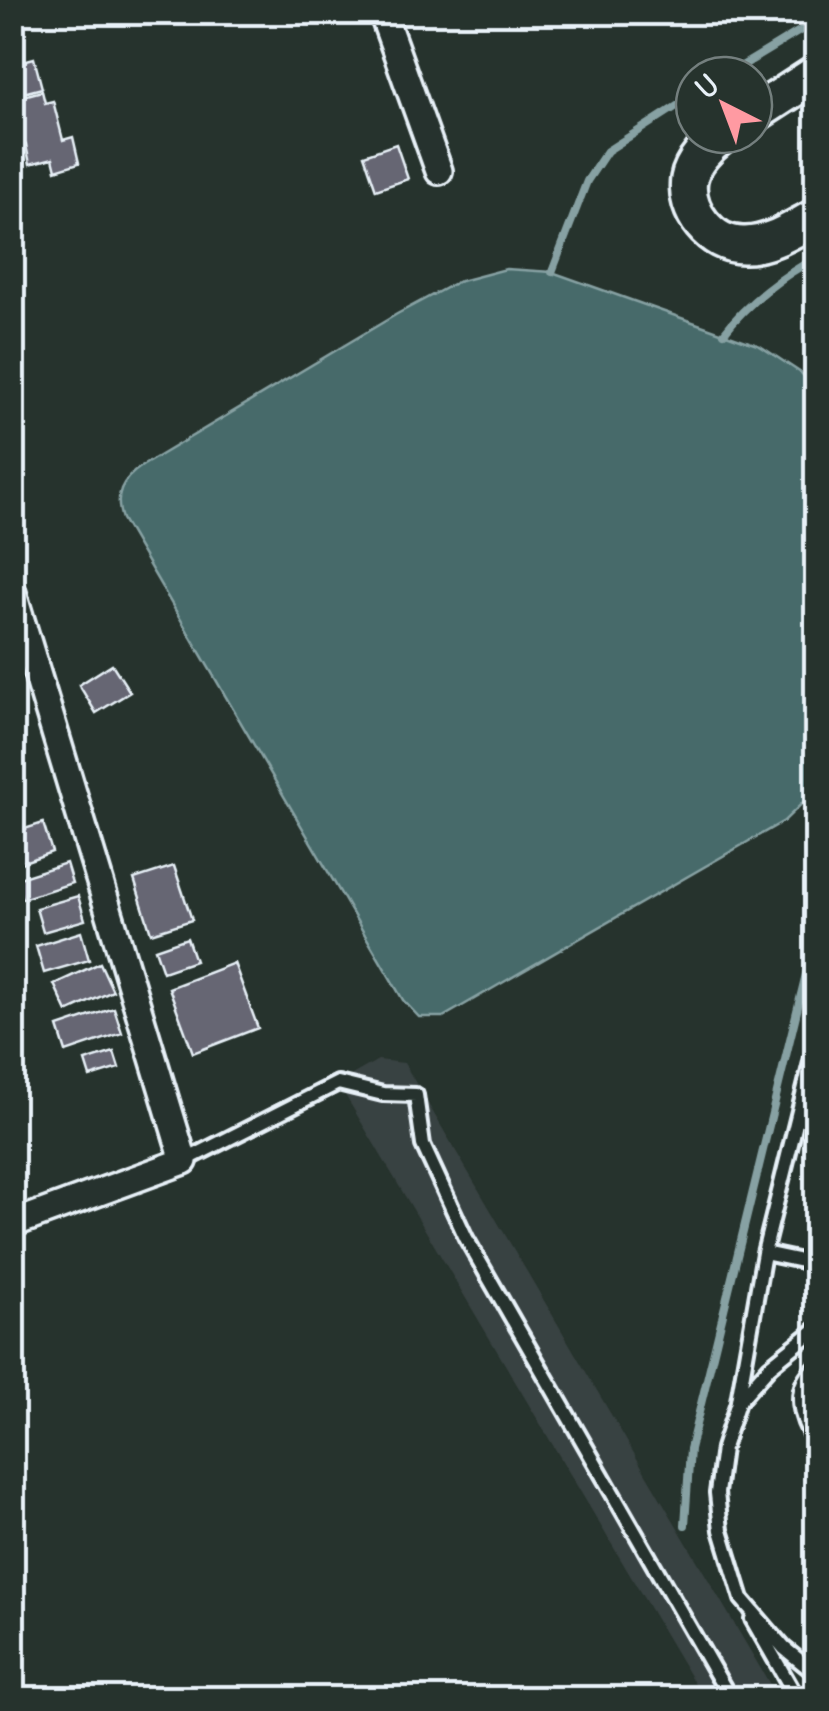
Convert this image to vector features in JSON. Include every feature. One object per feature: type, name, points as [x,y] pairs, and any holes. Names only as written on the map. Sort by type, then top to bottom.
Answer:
[{"type":"street","points":[[382,12],[439,171]]},
{"type":"street","points":[[774,101],[816,74]]},
{"type":"street","points":[[702,155],[689,179],[691,204],[712,234],[739,246],[762,244],[816,218]]},
{"type":"street","points":[[12,590],[184,1160],[12,1224]]},
{"type":"lane","points":[[797,1698],[742,1599],[720,1530],[717,1493],[723,1448],[738,1402],[764,1252],[816,1042]]},
{"type":"lane","points":[[184,1160],[338,1083],[383,1094],[416,1094],[423,1145],[466,1238],[730,1698]]},
{"type":"lane","points":[[764,1252],[816,1264]]},
{"type":"lane","points":[[738,1402],[770,1366],[816,1329]]},
{"type":"lane","points":[[816,1367],[808,1374],[799,1395],[808,1431],[816,1444]]},
{"type":"lane","points":[[742,1599],[784,1648],[816,1674]]},
{"type":"shaded area","points":[[378,1060],[404,1063],[778,1698],[703,1698],[338,1083]]},
{"type":"water","points":[[506,269],[552,272],[760,346],[816,388],[816,790],[784,821],[443,1017],[419,1017],[403,1000],[122,519],[119,495],[124,483],[142,466],[397,314],[457,282]]},
{"type":"building","points":[[34,58],[42,88],[12,96],[12,64]]},
{"type":"building","points":[[42,91],[45,103],[53,101],[63,140],[73,137],[79,163],[56,170],[53,158],[30,164],[26,145],[12,148],[12,99]]},
{"type":"building","points":[[396,144],[408,179],[376,190],[364,155]]},
{"type":"building","points":[[112,664],[130,692],[96,713],[79,685]]},
{"type":"building","points":[[43,823],[52,852],[18,864],[12,833]]},
{"type":"building","points":[[66,863],[72,883],[22,899],[16,879]]},
{"type":"building","points":[[174,866],[192,920],[151,933],[134,879]]},
{"type":"building","points":[[78,896],[85,920],[43,932],[36,908]]},
{"type":"building","points":[[81,932],[89,960],[44,973],[36,946]]},
{"type":"building","points":[[187,938],[195,961],[163,972],[155,949]]},
{"type":"building","points":[[100,963],[113,991],[67,1012],[54,984]]},
{"type":"building","points":[[234,963],[258,1028],[193,1053],[169,988]]},
{"type":"building","points":[[114,1008],[122,1033],[66,1052],[58,1027]]},
{"type":"building","points":[[114,1052],[119,1068],[90,1077],[85,1061]]},
{"type":"waterway","points":[[760,55],[816,21]]},
{"type":"waterway","points":[[552,272],[587,181],[607,151],[674,108]]},
{"type":"waterway","points":[[724,333],[766,291],[816,258]]},
{"type":"waterway","points":[[685,1525],[690,1449],[816,933]]}]
